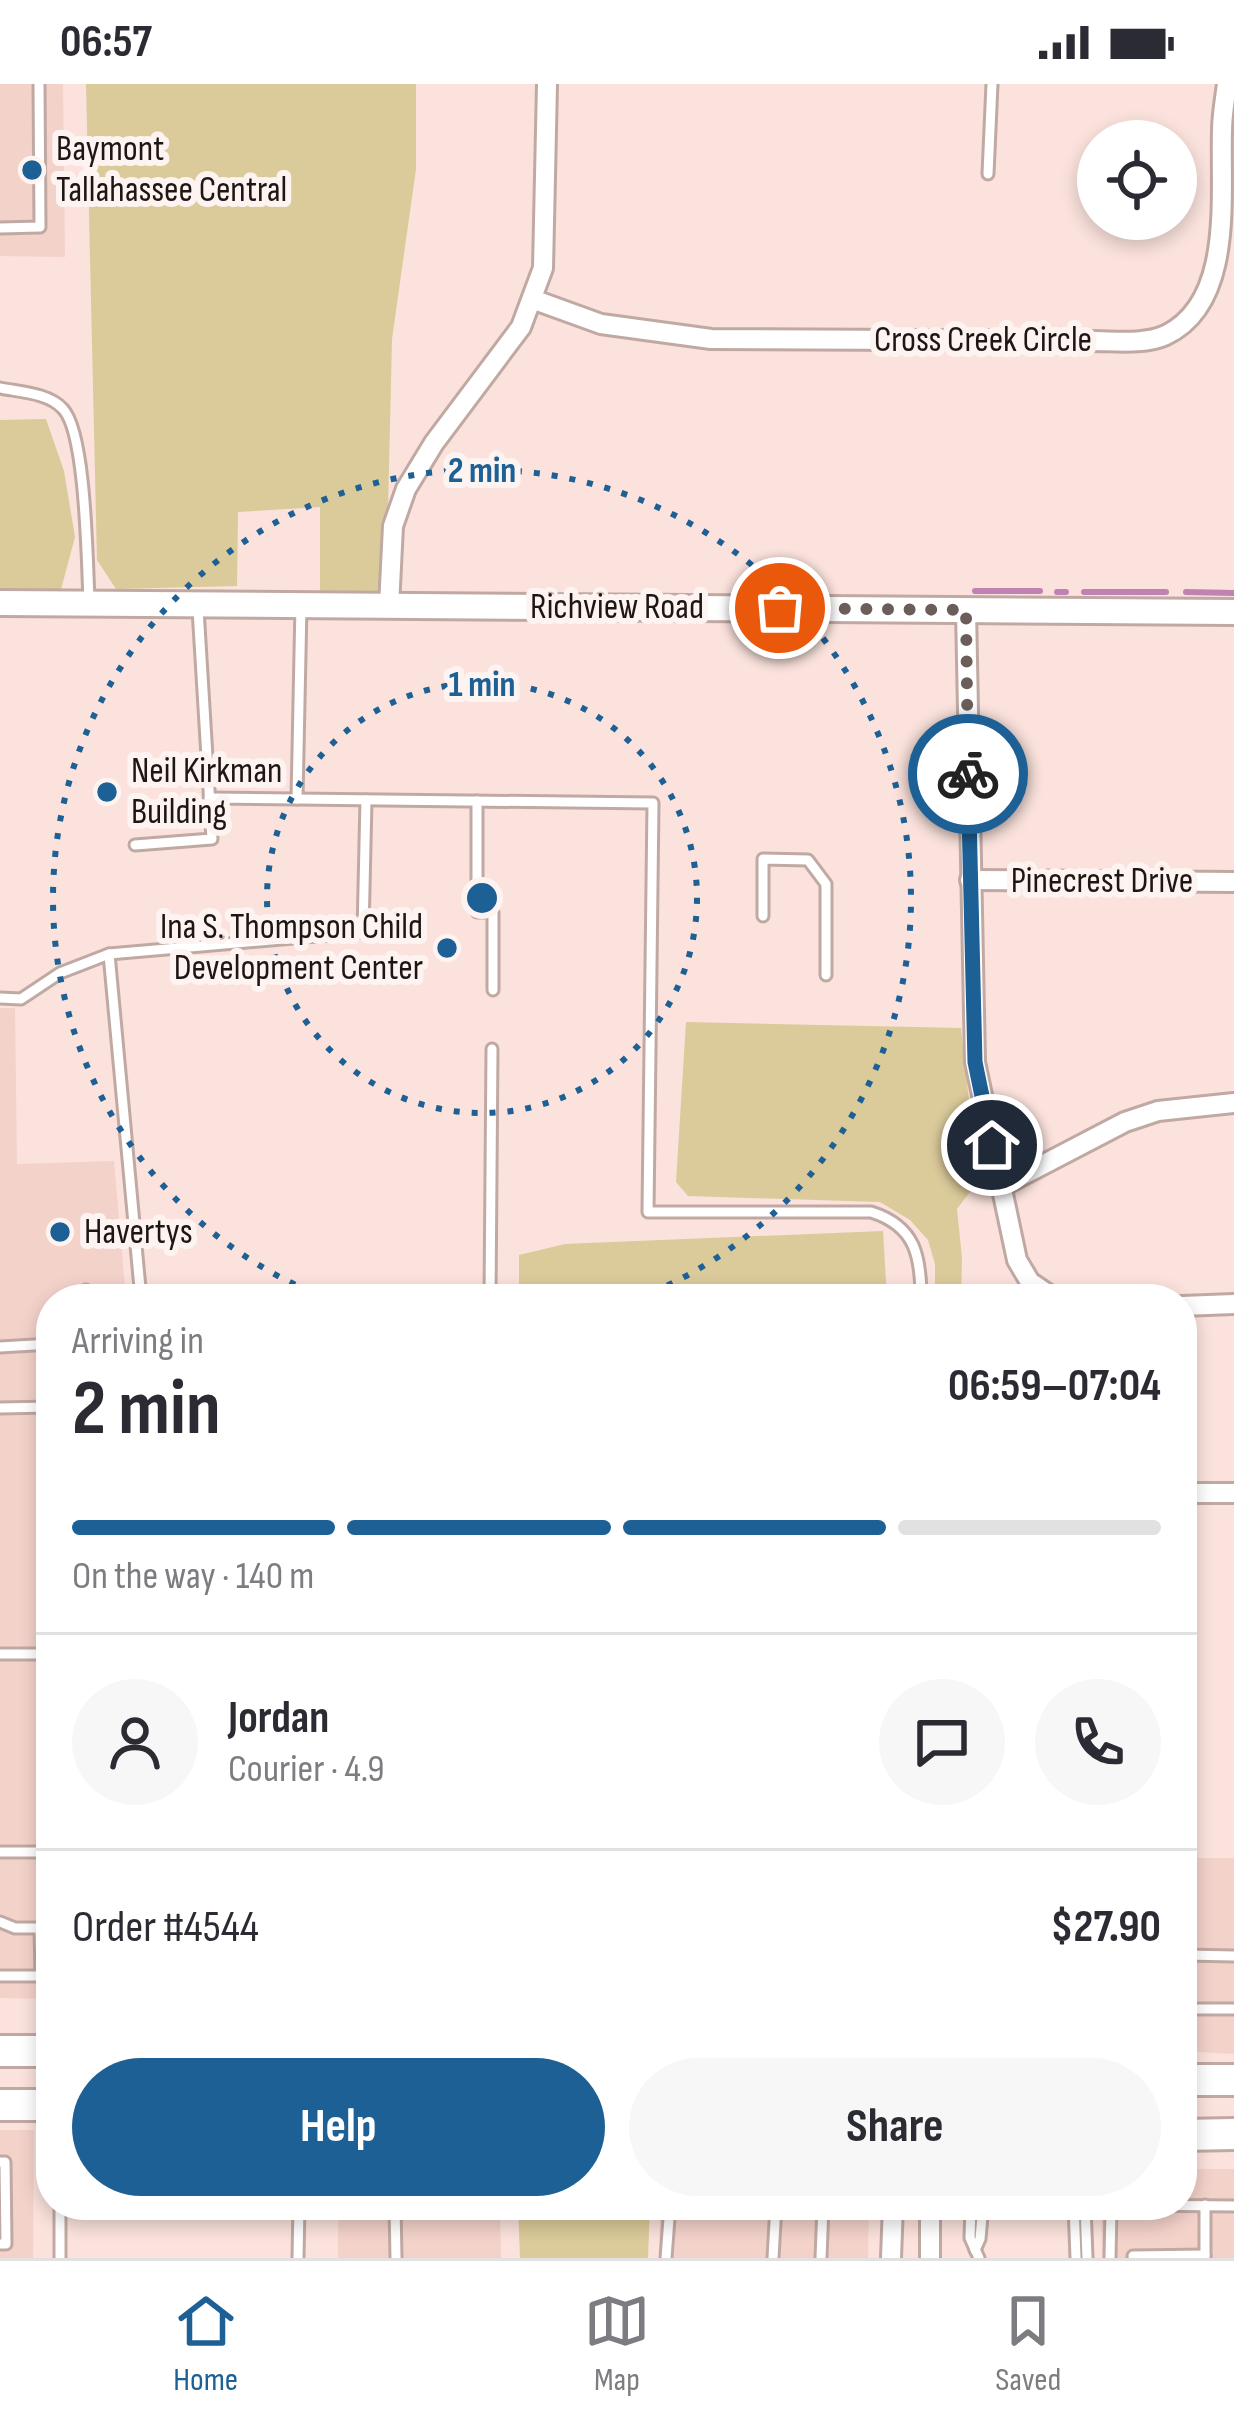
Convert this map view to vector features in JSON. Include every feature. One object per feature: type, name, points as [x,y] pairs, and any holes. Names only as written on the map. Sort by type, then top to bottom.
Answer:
[{"type":"main road","points":[[0,2051],[36,2051]]},
{"type":"main road","points":[[1197,2080],[1234,2080]]},
{"type":"main road","points":[[0,2105],[36,2105]]},
{"type":"main road","points":[[1197,2135],[1234,2134]]},
{"type":"street","points":[[389,606],[393,526],[406,489],[434,443],[521,327],[543,268],[547,84]]},
{"type":"street","name":"Cross Creek Circle","points":[[532,299],[602,324],[711,339],[1091,341],[1167,335],[1207,300],[1216,281],[1222,247],[1222,127],[1227,84]]},
{"type":"street","name":"Richview Road","points":[[0,604],[1234,612]]},
{"type":"street","points":[[966,610],[975,1062],[1017,1260],[1033,1284]]},
{"type":"street","name":"Pinecrest Drive","points":[[970,880],[1234,882]]},
{"type":"street","points":[[1004,1185],[1125,1122],[1158,1111],[1233,1104]]},
{"type":"street","points":[[1197,1305],[1234,1304]]},
{"type":"street","points":[[1197,1492],[1234,1492]]},
{"type":"street","points":[[891,2258],[892,2220]]},
{"type":"street","points":[[930,2220],[930,2258]]},
{"type":"lane","points":[[0,228],[40,227],[39,84]]},
{"type":"lane","points":[[988,174],[992,84]]},
{"type":"lane","points":[[0,388],[53,402],[64,409],[72,424],[85,512],[89,604]]},
{"type":"lane","points":[[135,845],[212,839],[197,605]]},
{"type":"lane","points":[[297,799],[302,605]]},
{"type":"lane","points":[[209,798],[653,803],[647,1212],[871,1212],[887,1217],[910,1236],[918,1251],[920,1284]]},
{"type":"lane","points":[[0,998],[21,998],[61,973],[109,954],[363,932],[366,800]]},
{"type":"lane","points":[[477,801],[477,912],[494,913],[493,989]]},
{"type":"lane","points":[[763,916],[763,859],[808,860],[826,884],[826,975]]},
{"type":"lane","points":[[109,954],[140,1284]]},
{"type":"lane","points":[[490,1284],[492,1049]]},
{"type":"lane","points":[[0,1347],[36,1345]]},
{"type":"lane","points":[[0,1408],[36,1408]]},
{"type":"lane","points":[[0,1654],[36,1654]]},
{"type":"lane","points":[[0,1852],[36,1852]]},
{"type":"lane","points":[[0,1924],[36,1928]]},
{"type":"lane","points":[[1197,1955],[1234,1956]]},
{"type":"lane","points":[[0,1976],[36,1976]]},
{"type":"lane","points":[[1197,2010],[1234,2009]]},
{"type":"lane","points":[[0,2162],[5,2162],[6,2243],[0,2243]]},
{"type":"lane","points":[[1197,2205],[1234,2206]]},
{"type":"lane","points":[[1133,2256],[1204,2257],[1204,2205]]},
{"type":"lane","points":[[60,2220],[60,2258]]},
{"type":"lane","points":[[298,2258],[299,2220]]},
{"type":"lane","points":[[395,2220],[396,2258]]},
{"type":"lane","points":[[666,2258],[669,2220]]},
{"type":"lane","points":[[773,2258],[775,2220]]},
{"type":"lane","points":[[821,2258],[822,2220]]},
{"type":"lane","points":[[971,2220],[970,2238],[977,2254]]},
{"type":"lane","points":[[977,2254],[981,2220]]},
{"type":"lane","points":[[1075,2220],[1076,2258]]},
{"type":"lane","points":[[1085,2220],[1087,2258]]},
{"type":"lane","points":[[1110,2258],[1112,2220]]},
{"type":"shaded area","name":"Baymont Tallahassee Central","points":[[0,84],[63,84],[65,257],[0,256]]},
{"type":"shaded area","points":[[86,84],[416,84],[416,169],[392,339],[386,595],[320,596],[320,507],[238,512],[237,586],[116,589],[97,560]]},
{"type":"shaded area","points":[[46,419],[64,471],[75,537],[60,593],[0,590],[0,420]]},
{"type":"shaded area","points":[[0,1008],[15,1008],[17,1164],[114,1161],[125,1284],[36,1284],[36,1999],[0,1998]]},
{"type":"shaded area","points":[[686,1022],[961,1028],[970,1110],[994,1180],[969,1193],[957,1209],[961,1284],[935,1284],[928,1240],[910,1220],[880,1202],[688,1196],[676,1182]]},
{"type":"shaded area","points":[[883,1231],[886,1284],[519,1284],[519,1255],[565,1244]]},
{"type":"shaded area","points":[[1197,1858],[1234,1858],[1234,2054],[1197,2052]]},
{"type":"shaded area","points":[[0,2130],[34,2130],[33,2258],[0,2258]]},
{"type":"shaded area","points":[[1197,2169],[1234,2169],[1234,2258],[1102,2258],[1101,2220],[1197,2220]]},
{"type":"shaded area","points":[[338,2220],[500,2220],[501,2258],[338,2258]]},
{"type":"shaded area","points":[[519,2220],[649,2220],[648,2258],[520,2258]]},
{"type":"shaded area","points":[[660,2220],[869,2220],[868,2258],[659,2258]]},
{"type":"waterway","points":[[975,591],[1040,591]]},
{"type":"waterway","points":[[1057,592],[1066,592]]},
{"type":"waterway","points":[[1084,592],[1166,592]]},
{"type":"waterway","points":[[1186,592],[1234,593]]},
{"type":"way so far","points":[[780,608],[966,610],[968,774]]},
{"type":"place","name":"Baymont Tallahassee Central","points":[[32,170]]},
{"type":"place","name":"Neil Kirkman Building","points":[[107,792]]},
{"type":"place","name":"Ina S. Thompson Child Development Center","points":[[447,948]]},
{"type":"place","name":"Havertys","points":[[60,1232]]},
{"type":"route","points":[[968,774],[975,1062],[992,1145]]}]
